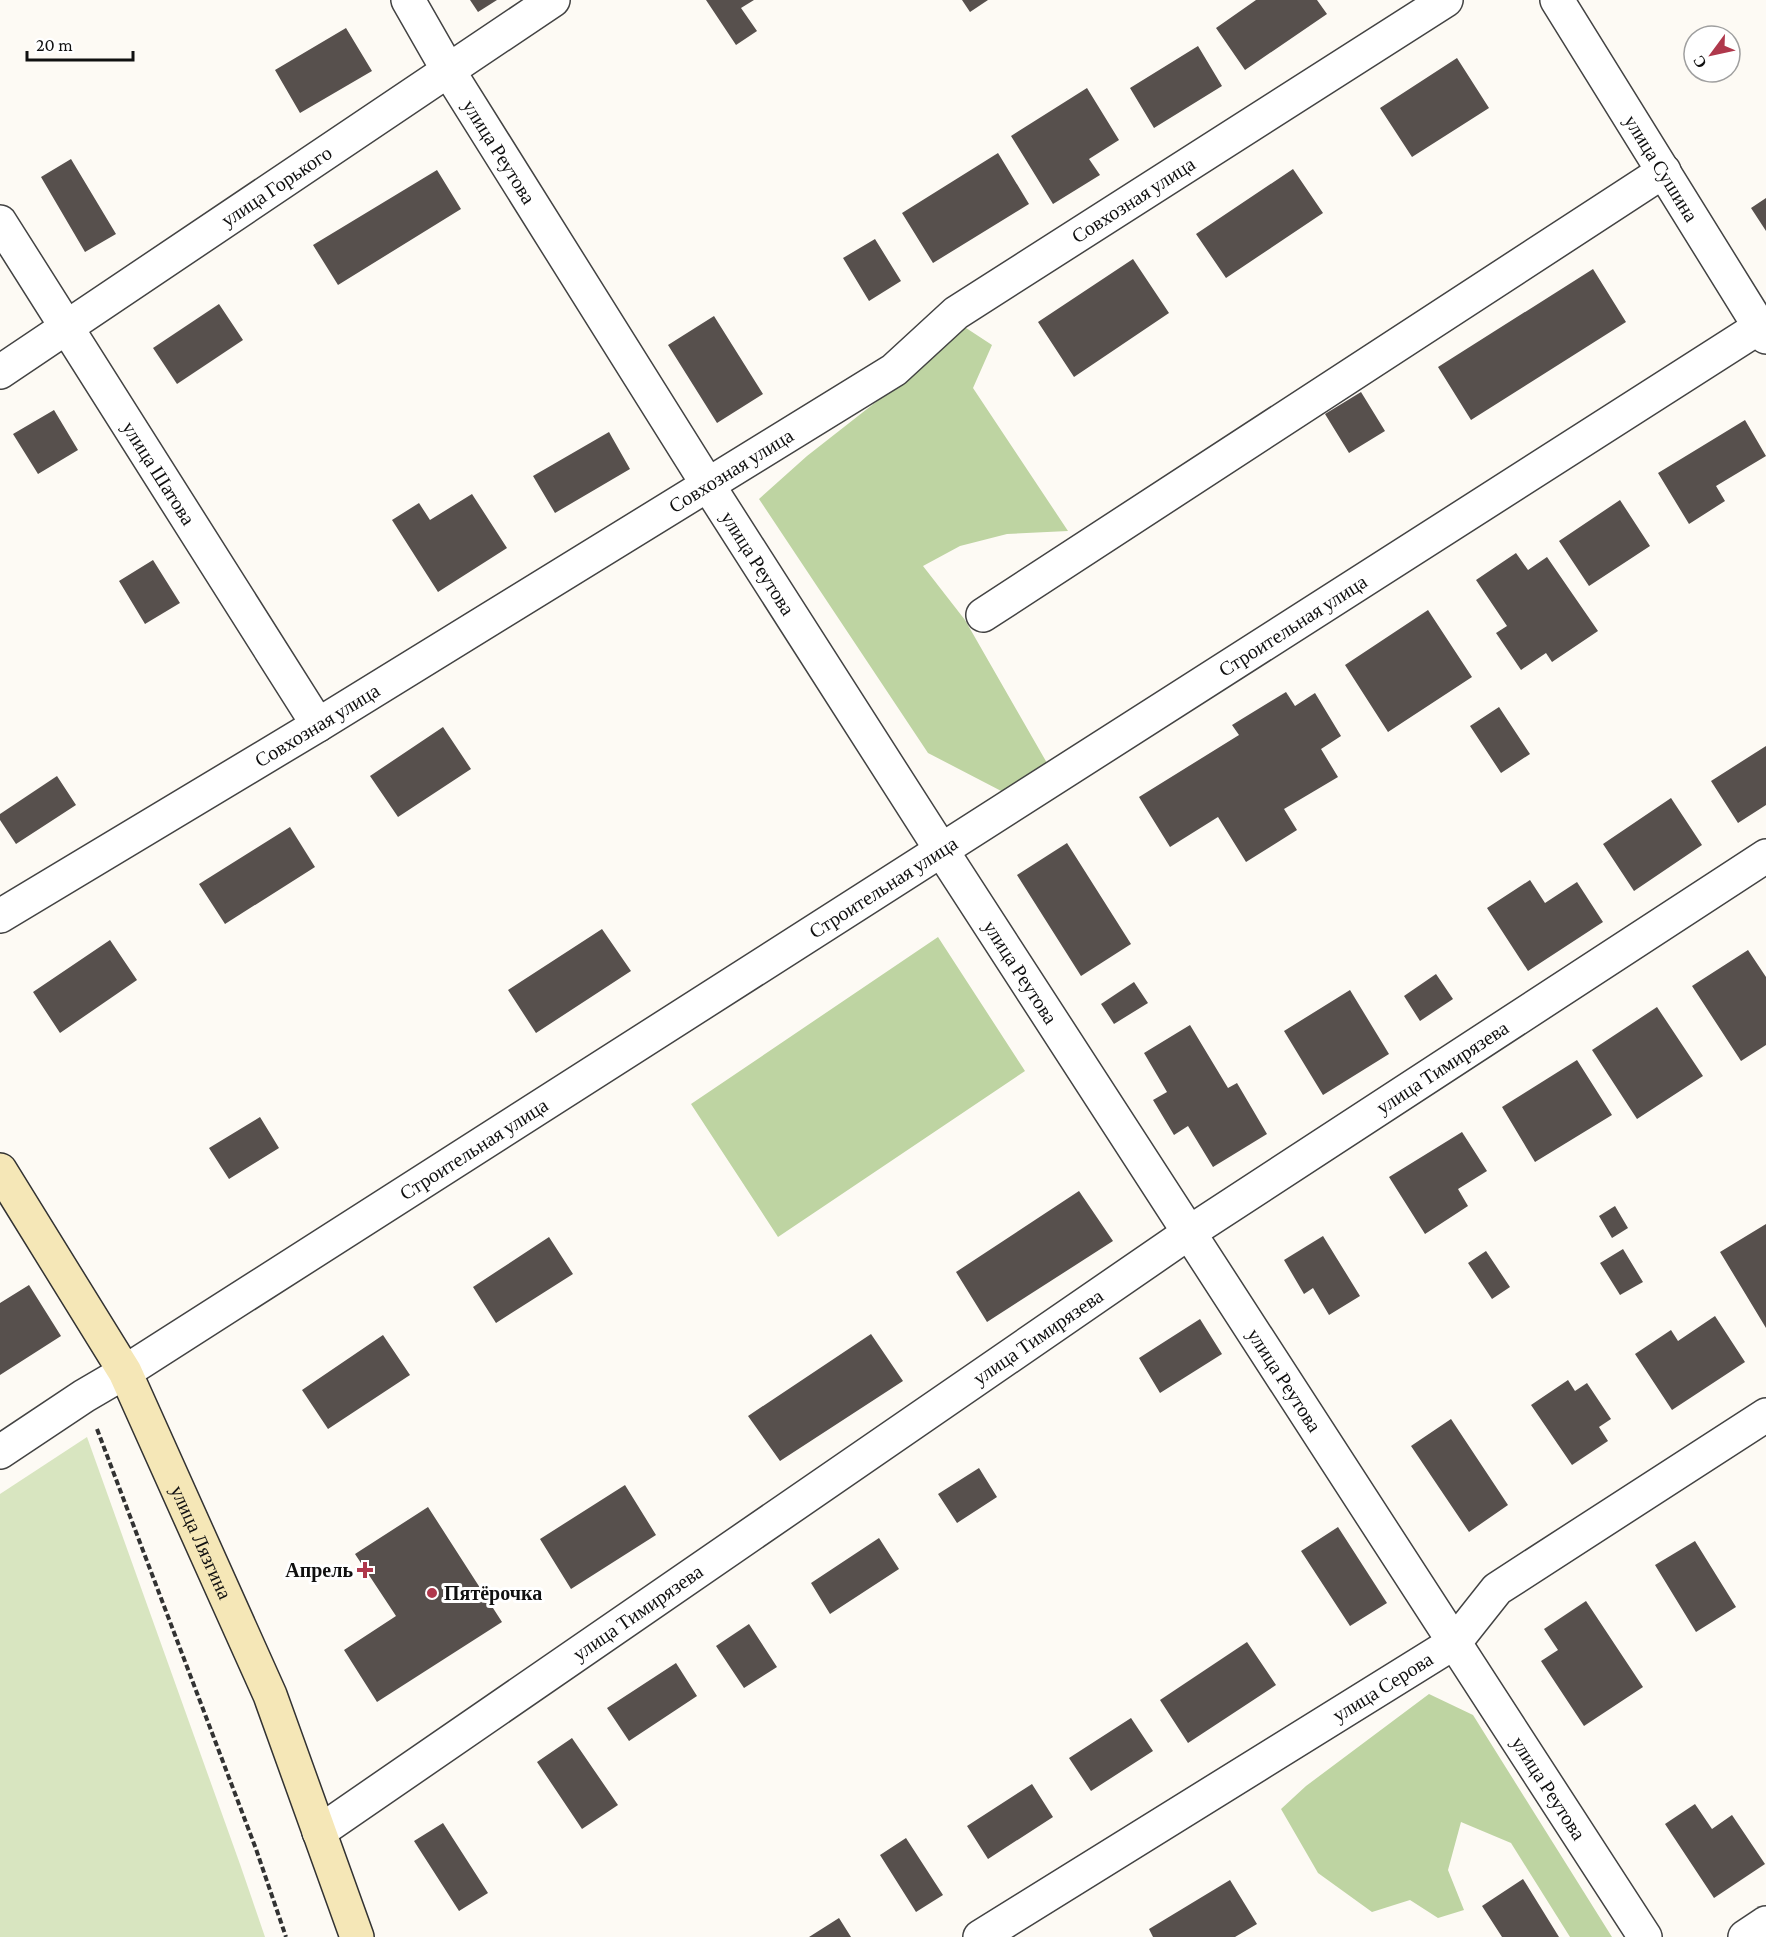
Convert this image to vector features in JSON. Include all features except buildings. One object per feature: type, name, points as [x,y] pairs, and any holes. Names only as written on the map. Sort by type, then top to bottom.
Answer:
[{"type":"main road","name":"улица Лязгина","points":[[0,1170],[125,1372],[270,1695],[357,1937]]},
{"type":"street","name":"улица Реутова","points":[[408,0],[448,70],[708,485],[942,851],[1645,1937]]},
{"type":"street","name":"улица Горького","points":[[0,372],[553,0]]},
{"type":"street","name":"Совхозная улица","points":[[0,916],[318,725],[894,370],[956,313],[1446,0]]},
{"type":"street","name":"улица Сушина","points":[[1557,0],[1764,329]]},
{"type":"street","points":[[983,615],[1664,171]]},
{"type":"street","name":"улица Шатова","points":[[0,222],[318,725]]},
{"type":"street","name":"Строительная улица","points":[[0,1452],[84,1396],[1764,329]]},
{"type":"street","name":"улица Тимирязева","points":[[319,1832],[1190,1232],[1766,856]]},
{"type":"street","name":"улица Серова","points":[[980,1937],[1455,1642],[1497,1589],[1766,1415]]},
{"type":"street","points":[[1745,1937],[1766,1923]]},
{"type":"path","points":[[84,1396],[256,1849],[286,1937]]},
{"type":"green space","points":[[963,326],[992,345],[973,388],[1068,531],[1007,534],[960,546],[923,566],[965,620],[1047,763],[1007,794],[928,753],[759,499],[807,456],[904,380]]},
{"type":"green space","points":[[938,937],[1025,1071],[778,1237],[691,1104]]},
{"type":"green space","points":[[87,1437],[265,1937],[0,1937],[0,1494]]},
{"type":"green space","points":[[1429,1694],[1473,1715],[1612,1937],[1570,1937],[1511,1843],[1461,1822],[1448,1870],[1464,1910],[1438,1918],[1410,1900],[1372,1912],[1318,1873],[1281,1809],[1306,1786]]},
{"type":"place","name":"Апрель","points":[[365,1570]]},
{"type":"place","name":"Пятёрочка","points":[[432,1593]]}]
